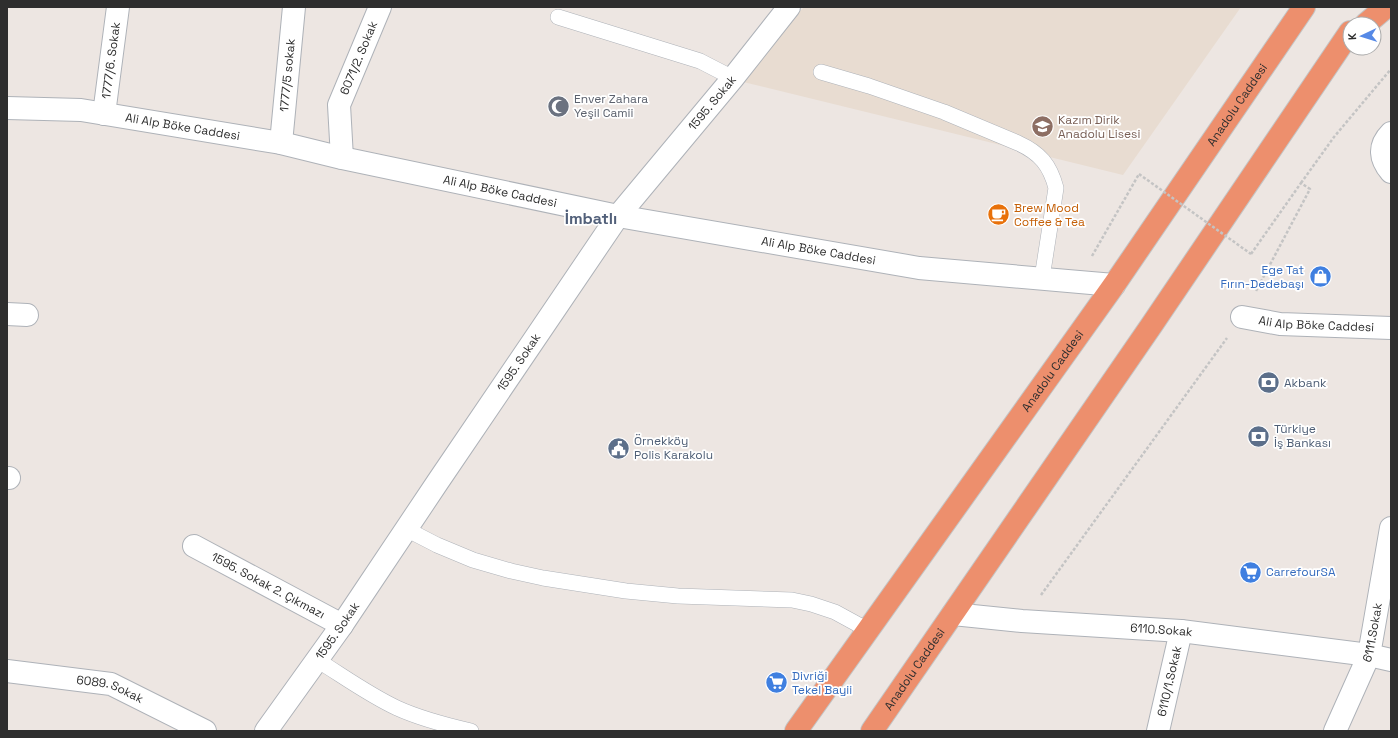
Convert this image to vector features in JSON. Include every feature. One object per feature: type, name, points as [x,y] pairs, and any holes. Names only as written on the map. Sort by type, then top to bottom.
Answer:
[{"type":"highway","name":"Anadolu Caddesi","points":[[796,731],[1114,285],[1304,7]]},
{"type":"highway","points":[[1362,16],[1368,7]]},
{"type":"highway","points":[[1375,16],[1386,7]]},
{"type":"highway","name":"Anadolu Caddesi","points":[[872,731],[1342,46]]},
{"type":"street","name":"1777/6. Sokak","points":[[104,114],[118,7]]},
{"type":"street","name":"1777/5 sokak","points":[[281,143],[294,7]]},
{"type":"street","name":"6071/2. Sokak","points":[[342,158],[339,105],[380,7]]},
{"type":"street","name":"1595. Sokak","points":[[266,731],[342,625],[618,216],[733,78],[789,7]]},
{"type":"street","name":"Ali Alp Böke Caddesi","points":[[7,108],[81,110],[281,143],[342,158],[618,216],[919,268],[1114,285]]},
{"type":"street","points":[[1391,133],[1383,145],[1382,156],[1385,166],[1391,172]]},
{"type":"street","name":"Ali Alp Böke Caddesi","points":[[1242,317],[1280,324],[1391,328]]},
{"type":"street","name":"6111.Sokak","points":[[1335,731],[1369,655],[1391,528]]},
{"type":"street","name":"1595. Sokak 2. Çıkmazı","points":[[194,546],[342,625]]},
{"type":"street","name":"6110.Sokak","points":[[953,614],[1022,621],[1181,631],[1369,655],[1391,660]]},
{"type":"street","name":"6110/1.Sokak","points":[[1158,731],[1181,631]]},
{"type":"street","name":"6089. Sokak","points":[[7,671],[111,684],[204,731]]},
{"type":"lane","points":[[558,17],[700,61],[733,78]]},
{"type":"lane","points":[[821,72],[869,86],[944,112],[1018,142],[1037,154],[1052,174],[1056,188],[1042,278]]},
{"type":"lane","points":[[406,529],[437,545],[473,560],[543,578],[626,591],[678,596],[792,600],[836,612],[868,630]]},
{"type":"lane","points":[[317,660],[396,708],[432,722],[471,731]]},
{"type":"path","points":[[1103,238],[1139,174],[1252,254],[1334,137],[1391,69]]},
{"type":"path","points":[[1022,621],[1242,317],[1310,189],[1301,183]]},
{"type":"shaded area","name":"Kazım Dirik Anadolu Lisesi","points":[[804,7],[1241,7],[1123,175],[735,80]]},
{"type":"place","name":"Enver Zahara Yeşil Camii","points":[[558,106]]},
{"type":"place","name":"Kazım Dirik Anadolu Lisesi","points":[[1043,127]]},
{"type":"place","name":"Brew Mood Coffee & Tea","points":[[998,215]]},
{"type":"place","name":"Ege Tat Fırın-Dedebaşı","points":[[1320,277]]},
{"type":"place","name":"Akbank","points":[[1268,383]]},
{"type":"place","name":"Türkiye İş Bankası","points":[[1258,436]]},
{"type":"place","name":"Örnekköy Polis Karakolu","points":[[618,448]]},
{"type":"place","name":"CarrefourSA","points":[[1251,572]]},
{"type":"place","name":"Divriği Tekel Bayii","points":[[776,683]]},
{"type":"district","name":"İmbatlı","points":[[591,218]]}]
